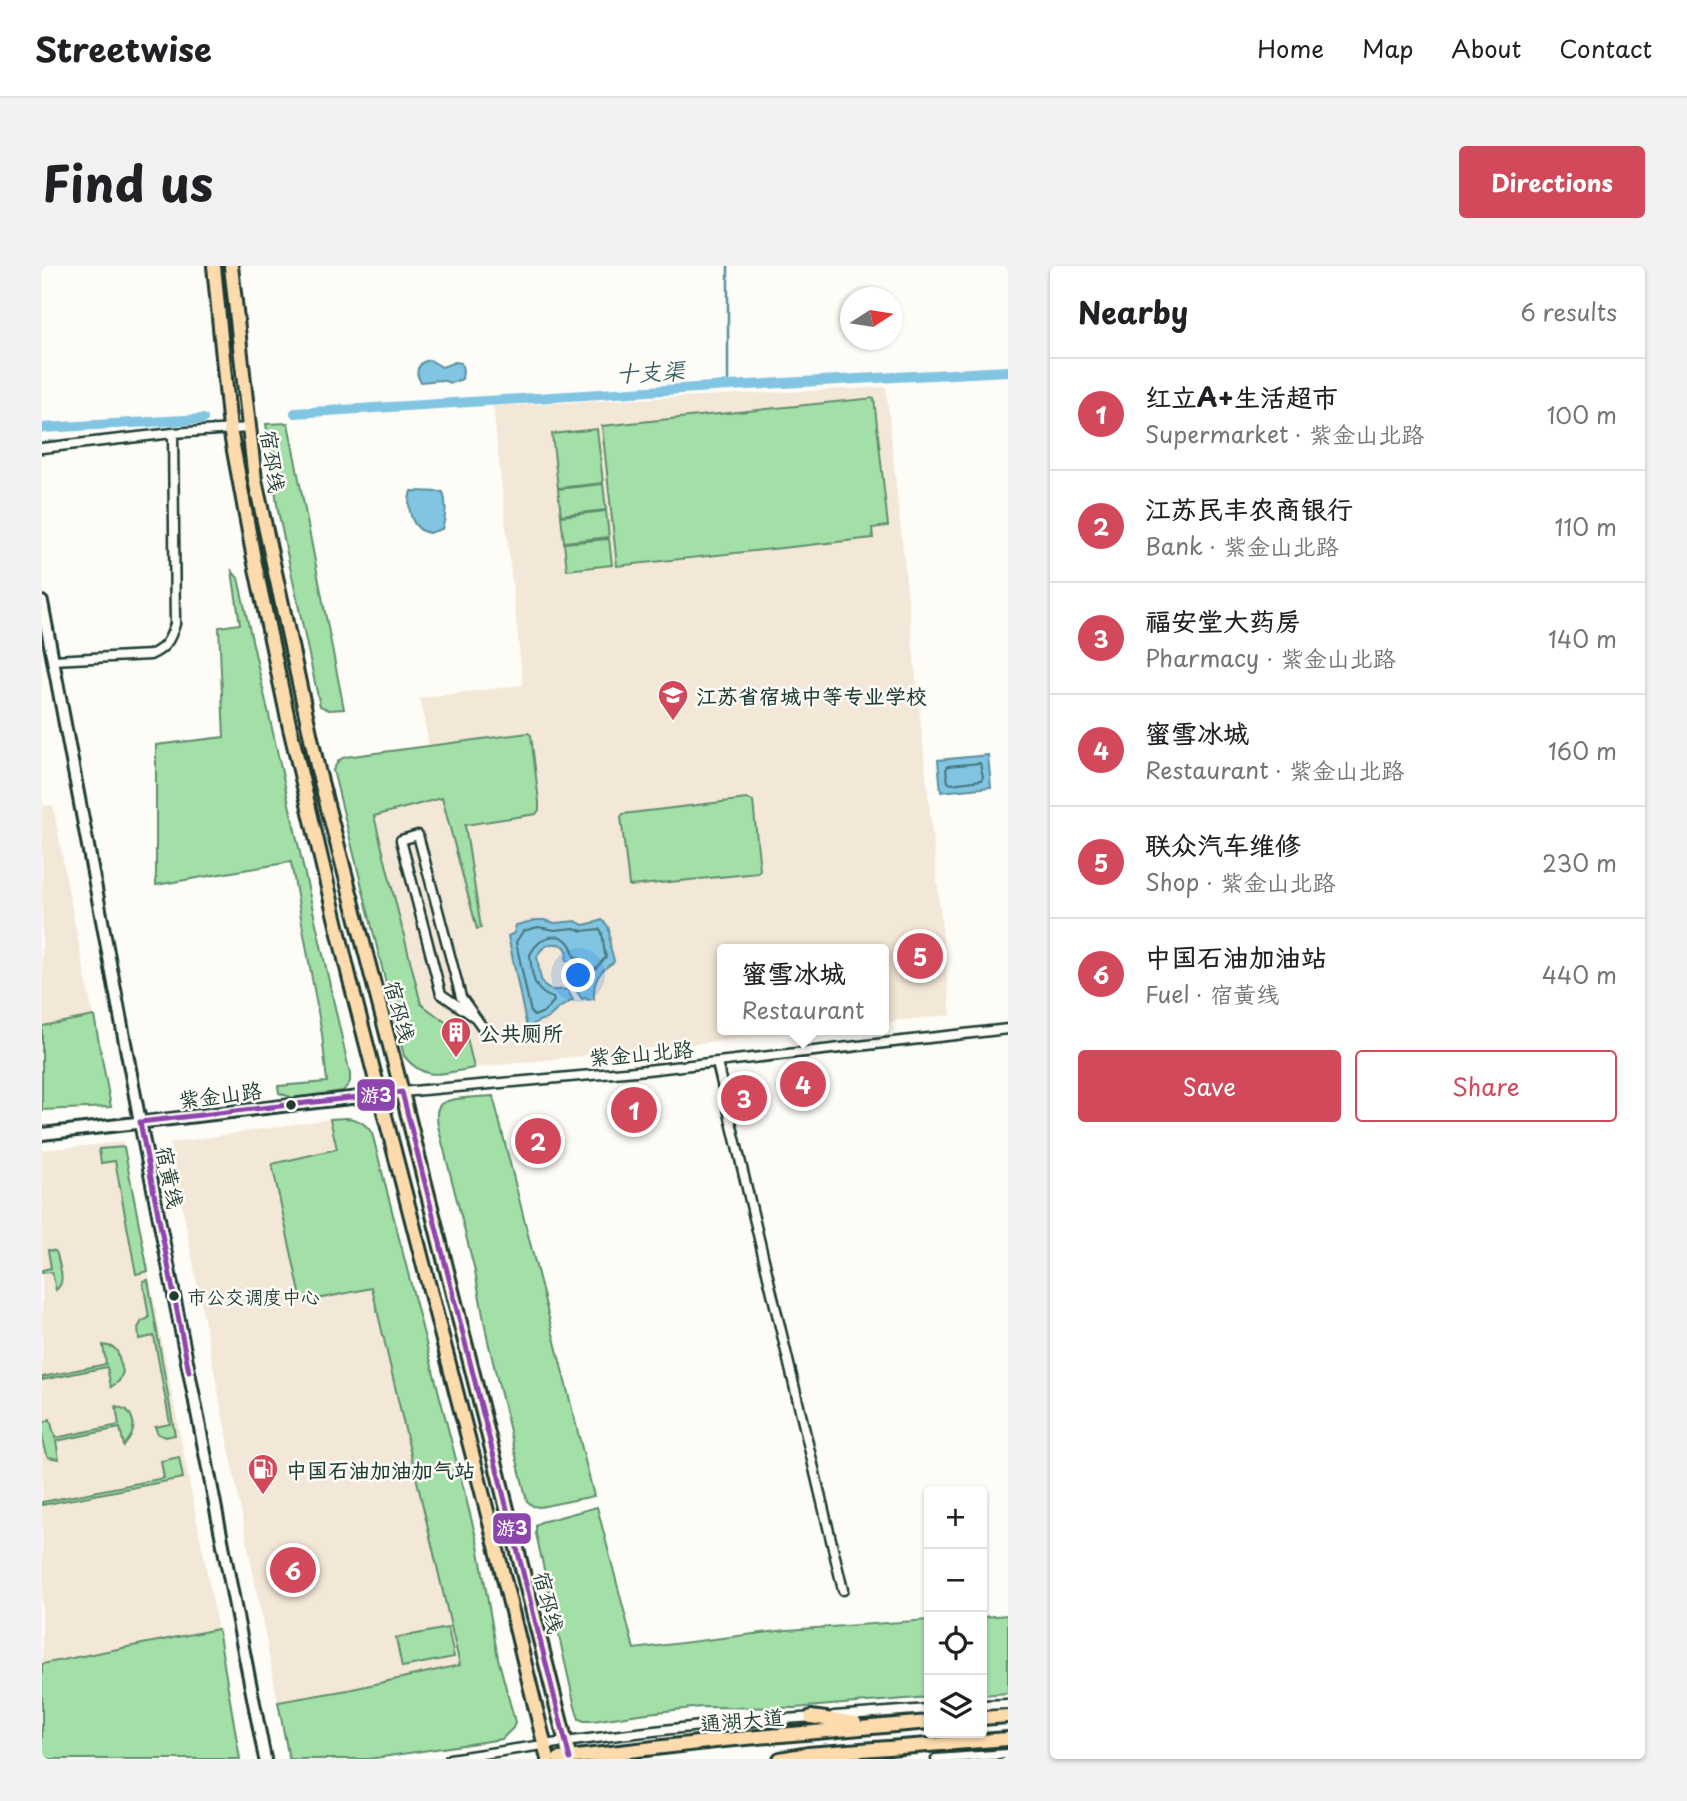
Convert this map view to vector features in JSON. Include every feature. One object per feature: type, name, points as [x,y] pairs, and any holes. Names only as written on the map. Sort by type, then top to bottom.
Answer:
[{"type":"main road","name":"宿邳线","points":[[214,266],[230,429],[289,724],[349,980],[497,1550],[548,1759]]},
{"type":"main road","name":"宿邳线","points":[[232,266],[255,481],[318,770],[566,1743],[566,1758]]},
{"type":"main road","name":"宿黄线","points":[[42,602],[140,1122],[265,1759]]},
{"type":"main road","name":"紫金山路","points":[[42,1133],[402,1092]]},
{"type":"main road","points":[[987,1718],[1008,1716]]},
{"type":"main road","points":[[811,1717],[877,1727]]},
{"type":"main road","name":"通湖大道","points":[[566,1758],[736,1739],[924,1722]]},
{"type":"main road","name":"通湖大道","points":[[780,1759],[808,1754],[1008,1739]]},
{"type":"street","points":[[42,448],[173,433],[249,428]]},
{"type":"street","points":[[53,660],[150,655],[163,649],[169,642],[175,624],[173,433]]},
{"type":"street","points":[[476,1018],[441,994],[401,840],[418,835],[461,997],[476,1018],[485,1031]]},
{"type":"street","name":"紫金山北路","points":[[402,1092],[717,1063],[1008,1029]]},
{"type":"street","points":[[717,1063],[843,1590]]},
{"type":"street","points":[[987,1705],[1008,1704]]},
{"type":"street","points":[[450,1759],[644,1732],[753,1721],[924,1709]]},
{"type":"street","points":[[936,1759],[1008,1754]]},
{"type":"shaded area","name":"江苏省宿城中等专业学校","points":[[886,387],[951,1015],[889,1021],[889,944],[717,944],[717,1035],[772,1035],[474,1068],[467,1038],[421,1005],[373,816],[442,797],[420,698],[523,685],[493,406]]},
{"type":"shaded area","points":[[53,805],[111,1107],[42,1110],[42,806]]},
{"type":"shaded area","points":[[330,1119],[460,1665],[348,1690],[278,1702],[170,1143]]},
{"type":"shaded area","points":[[123,1142],[218,1629],[42,1664],[42,1150]]},
{"type":"green space","points":[[874,398],[888,526],[872,528],[873,538],[617,566],[602,426]]},
{"type":"green space","points":[[288,423],[344,709],[329,710],[320,706],[278,511],[266,424]]},
{"type":"green space","points":[[597,429],[603,483],[558,488],[552,434]]},
{"type":"green space","points":[[603,484],[606,510],[561,515],[558,489]]},
{"type":"green space","points":[[606,511],[609,537],[564,542],[561,516]]},
{"type":"green space","points":[[609,539],[612,565],[567,570],[564,543]]},
{"type":"green space","points":[[232,571],[238,578],[350,1074],[350,1082],[343,1091],[293,1098],[279,1093],[278,1086],[327,1082],[322,1034],[291,862],[156,885],[156,745],[224,737],[219,627],[240,624]]},
{"type":"green space","points":[[528,733],[531,735],[539,810],[536,814],[465,825],[481,928],[477,929],[442,798],[374,816],[421,1004],[467,1038],[474,1068],[444,1074],[428,1073],[420,1070],[404,1056],[333,770],[339,760],[345,757]]},
{"type":"green space","points":[[747,799],[753,801],[760,870],[758,873],[629,885],[621,817],[623,814]]},
{"type":"green space","points":[[94,1016],[111,1107],[42,1110],[42,1026]]},
{"type":"green space","points":[[493,1096],[594,1496],[540,1507],[527,1501],[487,1337],[475,1271],[437,1120],[438,1109],[445,1102]]},
{"type":"green space","points":[[346,1118],[361,1122],[372,1133],[478,1545],[498,1658],[515,1722],[502,1739],[369,1759],[289,1759],[278,1702],[348,1690],[460,1665],[372,1288],[302,1302],[272,1164],[337,1149],[330,1119]]},
{"type":"green space","points":[[124,1147],[148,1271],[136,1274],[115,1161],[101,1163],[99,1149]]},
{"type":"green space","points":[[48,1250],[57,1254],[62,1278],[56,1290],[52,1272],[42,1273],[42,1270],[51,1268]]},
{"type":"green space","points":[[148,1280],[175,1435],[165,1437],[158,1434],[155,1427],[170,1424],[154,1336],[139,1339],[138,1328],[142,1321],[149,1318],[143,1281]]},
{"type":"green space","points":[[103,1345],[113,1347],[117,1351],[123,1372],[119,1381],[111,1387],[107,1367],[42,1380],[42,1377],[106,1364]]},
{"type":"green space","points":[[116,1406],[127,1410],[133,1423],[131,1437],[124,1446],[120,1428],[56,1441],[59,1459],[48,1457],[43,1446],[42,1424],[50,1419],[55,1438],[119,1425]]},
{"type":"green space","points":[[179,1457],[183,1478],[42,1505],[42,1502],[164,1478],[161,1461]]},
{"type":"green space","points":[[597,1507],[634,1649],[787,1630],[924,1620],[924,1697],[794,1708],[701,1707],[593,1721],[579,1719],[536,1534],[536,1526],[541,1522]]},
{"type":"green space","points":[[1008,1615],[1008,1693],[987,1695],[987,1617]]},
{"type":"green space","points":[[448,1628],[454,1657],[402,1667],[396,1638]]},
{"type":"green space","points":[[218,1629],[240,1759],[42,1759],[42,1664]]},
{"type":"water","points":[[430,360],[442,367],[455,362],[461,363],[462,379],[451,383],[441,380],[421,382],[418,369],[423,362]]},
{"type":"water","points":[[411,491],[443,492],[446,510],[442,529],[429,533],[414,523],[409,504]]},
{"type":"water","points":[[988,755],[991,787],[941,792],[938,760]]},
{"type":"water","points":[[537,920],[555,923],[576,921],[583,925],[602,920],[609,930],[614,962],[598,977],[594,999],[582,999],[574,987],[583,974],[575,963],[566,961],[565,947],[549,945],[537,956],[542,983],[550,989],[567,989],[573,1000],[547,1019],[527,1028],[508,936],[514,933],[516,925]]},
{"type":"waterway","points":[[728,266],[728,386]]},
{"type":"waterway","name":"十支渠","points":[[295,413],[1008,371]]},
{"type":"waterway","name":"十支渠","points":[[42,428],[203,419]]},
{"type":"transit line","name":"游3","points":[[140,1122],[402,1092],[570,1759]]},
{"type":"transit line","name":"游3","points":[[140,1122],[189,1372]]},
{"type":"place","name":"江苏省宿城中等专业学校","points":[[673,722]]},
{"type":"place","name":"联众汽车维修","points":[[920,956]]},
{"type":"place","name":"公共厕所","points":[[456,1059]]},
{"type":"place","name":"蜜雪冰城","points":[[803,1084]]},
{"type":"place","name":"福安堂大药房","points":[[744,1098]]},
{"type":"place","name":"红立A+生活超市","points":[[634,1110]]},
{"type":"place","name":"江苏民丰农商银行","points":[[538,1141]]},
{"type":"place","name":"市公交调度中心","points":[[174,1296]]},
{"type":"place","name":"中国石油加油加气站","points":[[263,1496]]},
{"type":"place","name":"中国石油加油站","points":[[293,1570]]}]
